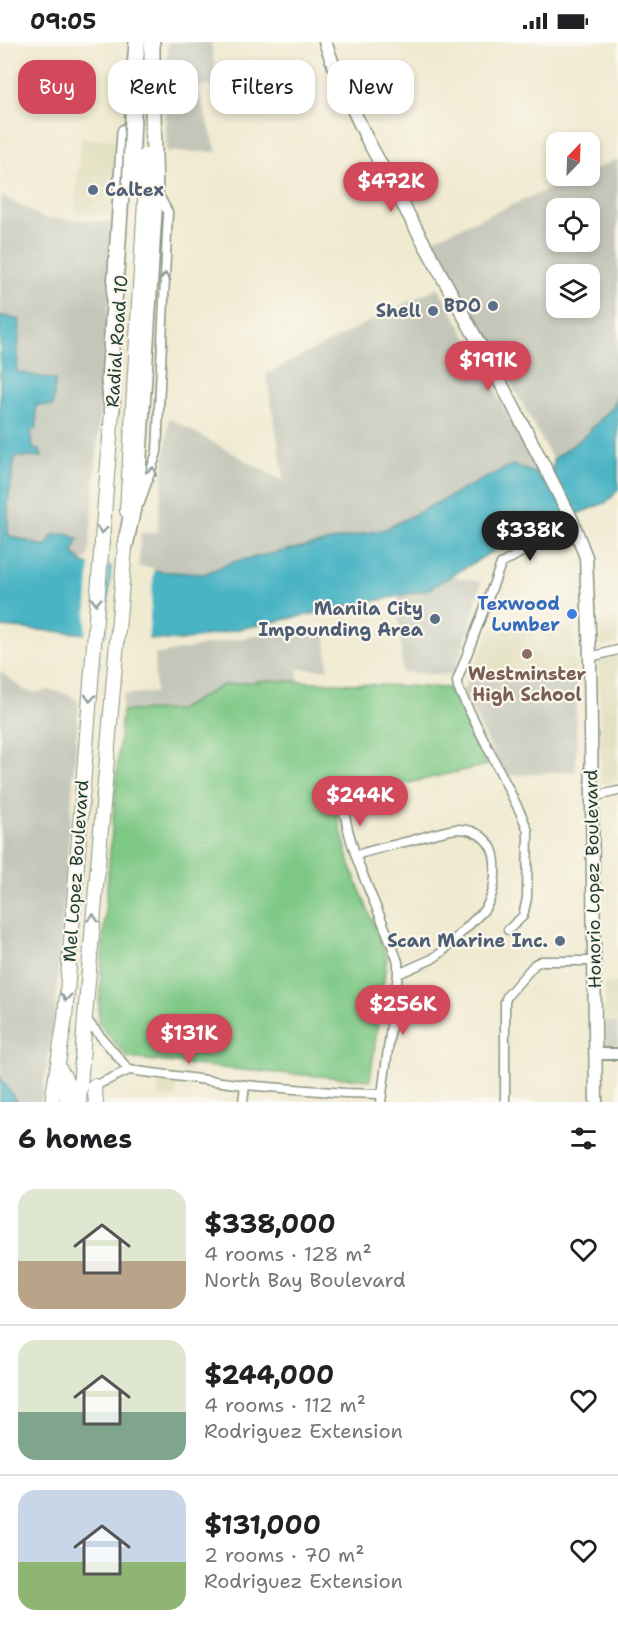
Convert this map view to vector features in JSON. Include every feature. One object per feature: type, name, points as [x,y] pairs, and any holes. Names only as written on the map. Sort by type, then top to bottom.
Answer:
[{"type":"highway","points":[[135,42],[135,60]]},
{"type":"highway","name":"Radial Road 10","points":[[93,639],[112,409],[125,217],[128,107],[135,42]]},
{"type":"highway","points":[[151,42],[152,60]]},
{"type":"highway","name":"Radial Road 10","points":[[117,639],[125,546],[147,174],[151,42]]},
{"type":"highway","points":[[112,409],[109,381],[128,114]]},
{"type":"highway","points":[[135,114],[136,191],[146,114]]},
{"type":"highway","points":[[125,546],[137,489],[143,409],[155,196],[153,114]]},
{"type":"highway","points":[[127,172],[147,174]]},
{"type":"highway","name":"Mel Lopez Boulevard","points":[[52,1102],[67,986],[93,639]]},
{"type":"highway","name":"Mel Lopez Boulevard","points":[[75,1100],[85,1017],[117,639]]},
{"type":"highway","points":[[58,1066],[75,1100]]},
{"type":"highway","points":[[94,1086],[96,1102]]},
{"type":"main road","name":"Honorio Lopez Boulevard","points":[[325,42],[339,80],[367,139],[511,402],[573,522],[586,557],[590,657],[596,1102]]},
{"type":"street","points":[[125,546],[157,452],[168,212],[147,174]]},
{"type":"street","points":[[507,930],[523,916],[527,898],[528,831],[458,688],[458,681],[501,564],[573,522]]},
{"type":"street","points":[[590,657],[618,650]]},
{"type":"street","points":[[592,797],[618,791]]},
{"type":"street","points":[[75,1100],[94,1086],[129,1070],[245,1085],[382,1098],[398,962],[356,855],[346,825],[343,803]]},
{"type":"street","points":[[356,855],[456,829],[474,832],[492,847],[495,861],[494,892],[490,903],[442,952],[398,974]]},
{"type":"street","points":[[505,1102],[505,1002],[507,996],[541,961],[594,961]]},
{"type":"street","points":[[85,1017],[129,1070]]},
{"type":"street","points":[[595,1054],[618,1054]]},
{"type":"street","points":[[243,1102],[245,1085]]},
{"type":"shaded area","points":[[168,42],[211,42],[214,60],[210,60],[210,86],[198,87],[198,60],[167,60]]},
{"type":"shaded area","points":[[198,94],[217,152],[167,152],[166,114],[198,114]]},
{"type":"shaded area","points":[[81,138],[125,141],[120,217],[74,213]]},
{"type":"shaded area","points":[[618,159],[618,393],[613,407],[582,438],[553,460],[468,305],[433,239],[556,186],[600,186],[600,167]]},
{"type":"shaded area","points":[[0,195],[43,218],[115,222],[89,555],[83,564],[73,553],[78,539],[68,534],[53,535],[47,547],[8,535],[8,502],[15,457],[33,449],[31,432],[37,427],[36,405],[55,380],[17,372],[20,320],[0,315]]},
{"type":"shaded area","points":[[438,287],[539,475],[514,465],[509,466],[386,529],[232,562],[204,574],[138,570],[141,533],[157,532],[169,418],[283,481],[266,374]]},
{"type":"shaded area","name":"Manila City Impounding Area","points":[[452,576],[481,582],[469,630],[453,675],[402,672],[398,596],[427,590]]},
{"type":"shaded area","points":[[618,619],[618,643],[599,647],[599,623]]},
{"type":"shaded area","name":"Westminster High School","points":[[491,627],[575,628],[576,682],[468,680]]},
{"type":"shaded area","points":[[295,628],[326,633],[328,669],[298,669],[298,681],[269,680],[223,685],[179,710],[122,711],[123,694],[155,693],[155,655]]},
{"type":"shaded area","points":[[618,656],[618,780],[601,784],[599,660]]},
{"type":"shaded area","points":[[0,671],[24,690],[36,693],[49,690],[62,692],[79,703],[55,1016],[41,1102],[17,1102],[0,1077]]},
{"type":"shaded area","points":[[468,680],[576,682],[576,771],[504,776],[463,691]]},
{"type":"shaded area","points":[[605,983],[618,983],[618,1020],[605,1020]]},
{"type":"shaded area","points":[[606,1021],[618,1022],[618,1045],[606,1044]]},
{"type":"shaded area","points":[[159,1079],[177,1081],[176,1098],[158,1097]]},
{"type":"green space","points":[[269,680],[448,688],[488,765],[333,800],[351,868],[387,957],[370,1080],[128,1058],[98,1023],[122,711],[178,710],[223,685]]},
{"type":"water","points":[[0,315],[20,320],[17,372],[55,380],[53,406],[36,405],[37,427],[31,432],[33,449],[40,450],[42,457],[15,457],[8,502],[8,535],[46,547],[53,535],[68,534],[78,539],[73,553],[84,564],[204,574],[232,562],[386,529],[509,466],[514,465],[539,475],[554,466],[553,460],[582,438],[613,407],[618,393],[618,490],[607,502],[512,540],[427,590],[181,641],[0,627]]},
{"type":"water","points":[[0,1077],[17,1102],[0,1102]]},
{"type":"pier","points":[[90,561],[108,564],[103,638],[85,636]]},
{"type":"pier","points":[[112,564],[154,568],[148,640],[106,637]]},
{"type":"place","name":"Caltex","points":[[93,190]]},
{"type":"place","name":"BDO","points":[[493,306]]},
{"type":"place","name":"Shell","points":[[433,311]]},
{"type":"place","name":"Texwood Lumber","points":[[572,614]]},
{"type":"place","name":"Manila City Impounding Area","points":[[435,619]]},
{"type":"place","name":"Westminster High School","points":[[527,654]]},
{"type":"place","name":"Scan Marine Inc.","points":[[560,941]]}]
